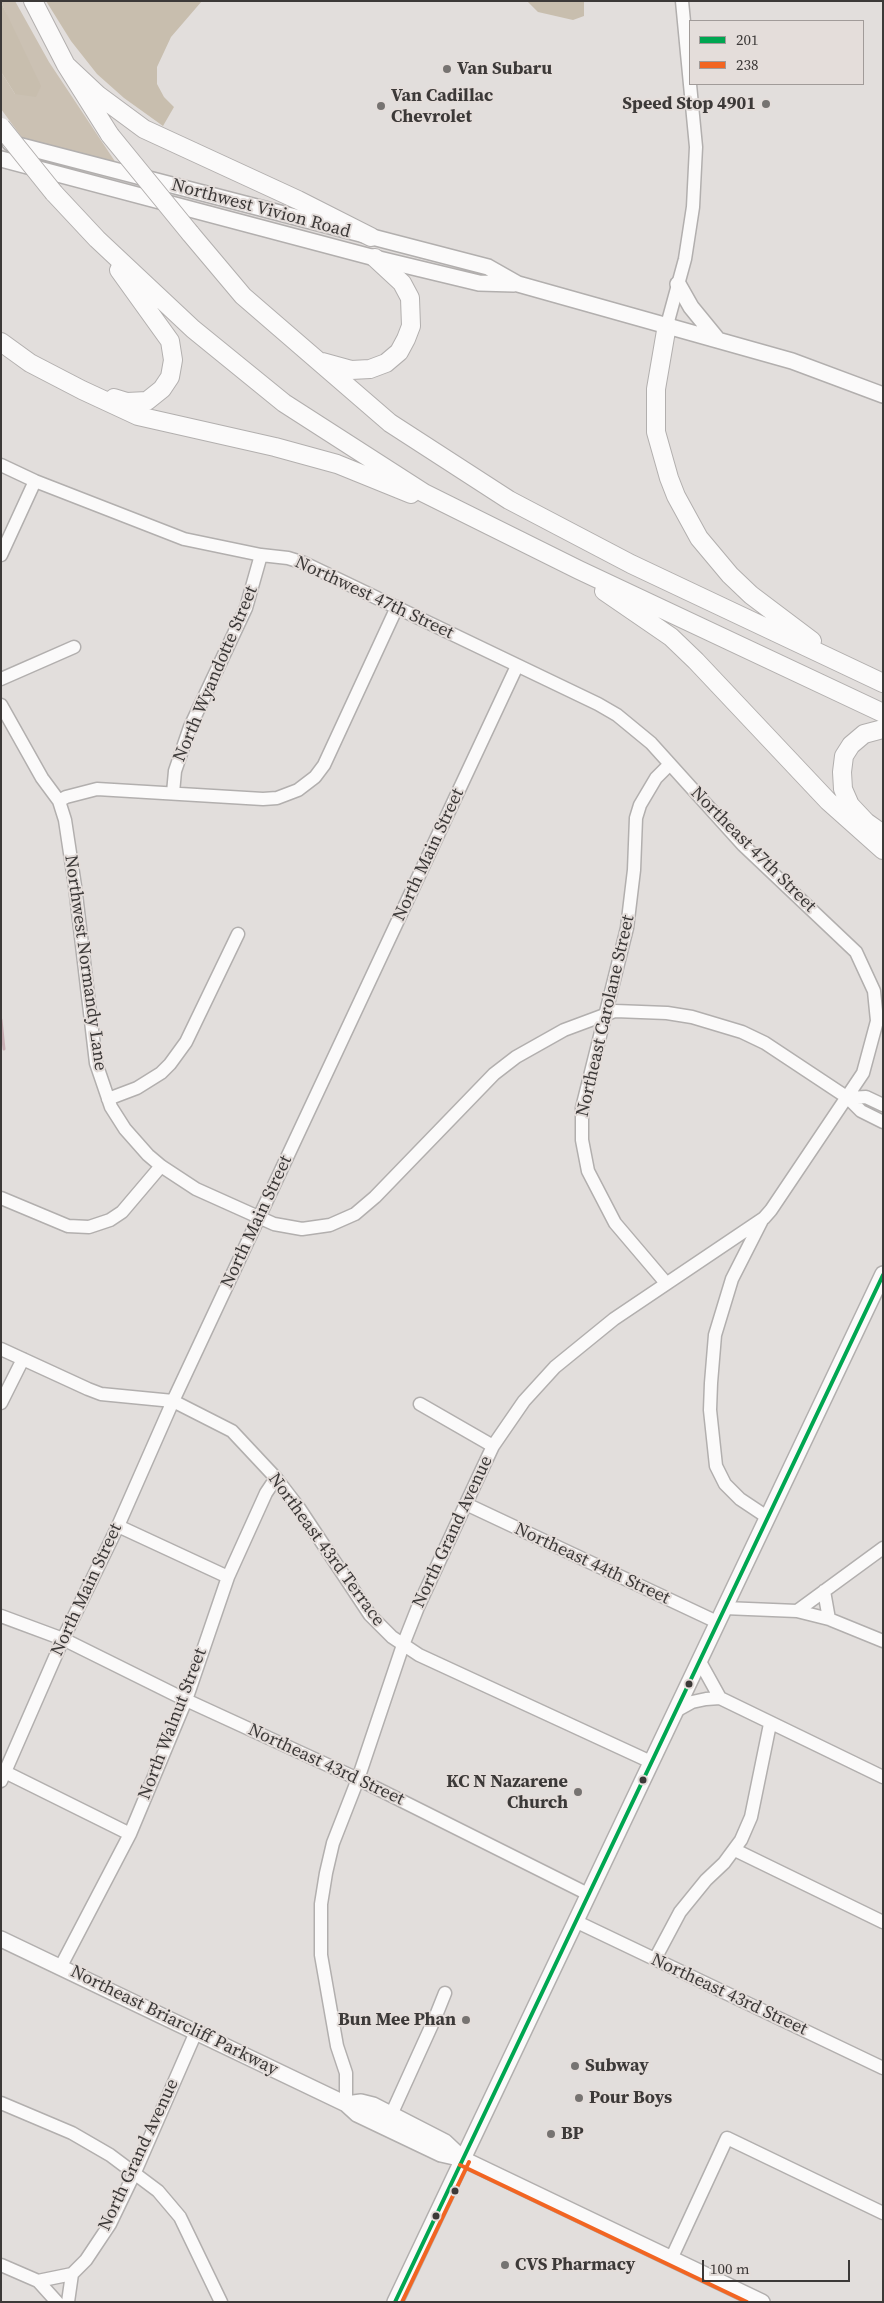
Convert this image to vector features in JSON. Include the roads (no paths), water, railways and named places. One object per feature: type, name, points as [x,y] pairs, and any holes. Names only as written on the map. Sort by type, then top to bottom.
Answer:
[{"type":"highway","points":[[33,1],[66,65],[110,135],[243,296],[390,423],[510,500],[631,564],[883,683]]},
{"type":"highway","points":[[66,65],[98,95],[144,129],[298,200],[371,237]]},
{"type":"highway","points":[[1,127],[54,194],[97,239],[193,329],[284,403],[424,493],[579,570],[883,713]]},
{"type":"highway","points":[[1,334],[64,374],[116,399],[127,402],[147,401],[162,389],[170,377],[173,360],[170,341],[97,239]]},
{"type":"highway","points":[[317,361],[351,370],[370,369],[386,363],[399,352],[411,326],[410,298],[402,283],[375,258]]},
{"type":"highway","points":[[667,325],[656,388],[656,432],[669,478],[684,513],[699,538],[730,575],[751,595],[838,661]]},
{"type":"highway","points":[[1,342],[30,363],[138,416],[275,447],[337,464],[481,521]]},
{"type":"highway","points":[[579,570],[601,589],[671,638],[690,655],[733,697],[828,801],[883,850]]},
{"type":"highway","points":[[883,729],[864,734],[851,744],[844,756],[842,772],[843,789],[850,805],[866,822],[883,834]]},
{"type":"main road","name":"Northwest Vivion Road","points":[[1,141],[488,268],[518,284],[792,361],[883,395]]},
{"type":"main road","name":"Northwest Vivion Road","points":[[1,159],[375,258],[479,283],[518,284]]},
{"type":"main road","points":[[678,284],[691,307],[718,340]]},
{"type":"main road","points":[[395,2302],[883,1274]]},
{"type":"main road","name":"Northeast Briarcliff Parkway","points":[[1,1939],[346,2104],[357,2114],[440,2154],[463,2158]]},
{"type":"main road","name":"Northeast Briarcliff Parkway","points":[[346,2104],[361,2102],[391,2115],[445,2142],[463,2158]]},
{"type":"main road","points":[[463,2158],[762,2302]]},
{"type":"street","points":[[682,1],[689,74]]},
{"type":"street","points":[[667,325],[685,259],[693,207],[696,147],[690,85]]},
{"type":"street","name":"Northwest 47th Street","points":[[1,466],[184,539],[261,555],[288,558],[304,563],[517,666]]},
{"type":"street","points":[[1,555],[35,481]]},
{"type":"street","name":"North Wyandotte Street","points":[[173,793],[175,772],[190,727],[246,608],[261,555]]},
{"type":"street","points":[[59,801],[66,797],[97,788],[270,799],[284,796],[304,786],[320,772],[397,607]]},
{"type":"street","points":[[1,680],[74,647]]},
{"type":"street","name":"Northeast 47th Street","points":[[517,666],[617,715],[646,738],[743,845],[856,952],[874,990],[878,1021],[863,1073],[848,1098]]},
{"type":"street","name":"North Main Street","points":[[3,1776],[63,1639],[118,1526],[173,1401],[517,666]]},
{"type":"street","name":"Northwest Normandy Lane","points":[[1,705],[38,770],[59,801],[65,820],[74,878],[96,1063],[108,1099],[125,1129],[136,1143],[161,1166],[196,1188],[274,1224],[302,1229],[330,1225],[355,1214],[375,1197],[494,1074],[516,1057],[588,1020],[618,1011],[668,1013],[692,1017],[742,1032],[765,1043],[848,1098],[861,1111],[883,1122]]},
{"type":"street","name":"Northeast Carolane Street","points":[[666,1283],[615,1222],[585,1165],[582,1140],[582,1108],[632,905],[636,818],[651,786],[670,764]]},
{"type":"street","points":[[108,1099],[137,1088],[161,1073],[170,1064],[186,1042],[238,934]]},
{"type":"street","points":[[608,1000],[612,1007],[618,1011]]},
{"type":"street","points":[[588,1020],[595,1025],[600,1033]]},
{"type":"street","points":[[848,1098],[866,1097],[883,1105]]},
{"type":"street","name":"North Grand Avenue","points":[[346,2104],[346,2073],[337,2046],[324,1976],[320,1922],[322,1896],[330,1853],[418,1607],[494,1446],[524,1401],[555,1367],[614,1319],[764,1218],[848,1098]]},
{"type":"street","points":[[1,1198],[68,1226],[89,1227],[103,1223],[122,1212],[161,1166]]},
{"type":"street","points":[[764,1218],[732,1280],[715,1335],[710,1383],[712,1438],[716,1466],[725,1484],[740,1499],[767,1517]]},
{"type":"street","points":[[733,1238],[746,1250]]},
{"type":"street","points":[[1,1349],[101,1394],[173,1401]]},
{"type":"street","points":[[1,1404],[23,1359]]},
{"type":"street","name":"Northeast 43rd Terrace","points":[[173,1401],[232,1431],[276,1478],[299,1508],[370,1615],[392,1637],[419,1655],[650,1762]]},
{"type":"street","points":[[420,1404],[494,1446]]},
{"type":"street","name":"North Walnut Street","points":[[60,1966],[130,1834],[186,1700],[228,1577],[266,1493],[276,1478]]},
{"type":"street","name":"Northeast 44th Street","points":[[466,1504],[717,1622]]},
{"type":"street","points":[[118,1526],[228,1577]]},
{"type":"street","points":[[797,1611],[883,1548]]},
{"type":"street","points":[[824,1591],[829,1619]]},
{"type":"street","points":[[724,1608],[797,1611],[829,1619],[883,1641]]},
{"type":"street","name":"Northeast 43rd Street","points":[[1,1616],[63,1639],[186,1700],[358,1779],[588,1894]]},
{"type":"street","points":[[699,1660],[720,1698]]},
{"type":"street","points":[[674,1712],[692,1702],[720,1698],[770,1724],[883,1777]]},
{"type":"street","points":[[655,1959],[680,1912],[695,1892],[735,1850],[751,1817],[770,1724]]},
{"type":"street","points":[[3,1776],[130,1834]]},
{"type":"street","points":[[735,1850],[883,1922]]},
{"type":"street","name":"Northeast 43rd Street","points":[[575,1921],[883,2068]]},
{"type":"street","points":[[391,2115],[445,1993]]},
{"type":"street","name":"North Grand Avenue","points":[[72,2274],[86,2260],[110,2224],[135,2172],[196,2032]]},
{"type":"street","points":[[1,2103],[72,2133],[135,2172],[158,2191],[180,2217],[221,2302]]},
{"type":"street","points":[[672,2258],[727,2138],[883,2213]]},
{"type":"street","points":[[1,2265],[38,2282],[57,2302]]},
{"type":"street","points":[[38,2282],[72,2274],[68,2302]]},
{"type":"waterway","points":[[1,1020],[4,1049]]},
{"type":"place","name":"Van Subaru","points":[[447,69]]},
{"type":"place","name":"Speed Stop 4901","points":[[766,104]]},
{"type":"place","name":"Van Cadillac Chevrolet","points":[[381,106]]},
{"type":"place","name":"KC N Nazarene Church","points":[[578,1792]]},
{"type":"place","name":"Bun Mee Phan","points":[[466,2020]]},
{"type":"place","name":"Subway","points":[[575,2066]]},
{"type":"place","name":"Pour Boys","points":[[579,2098]]},
{"type":"place","name":"BP","points":[[551,2134]]},
{"type":"place","name":"CVS Pharmacy","points":[[505,2265]]}]
